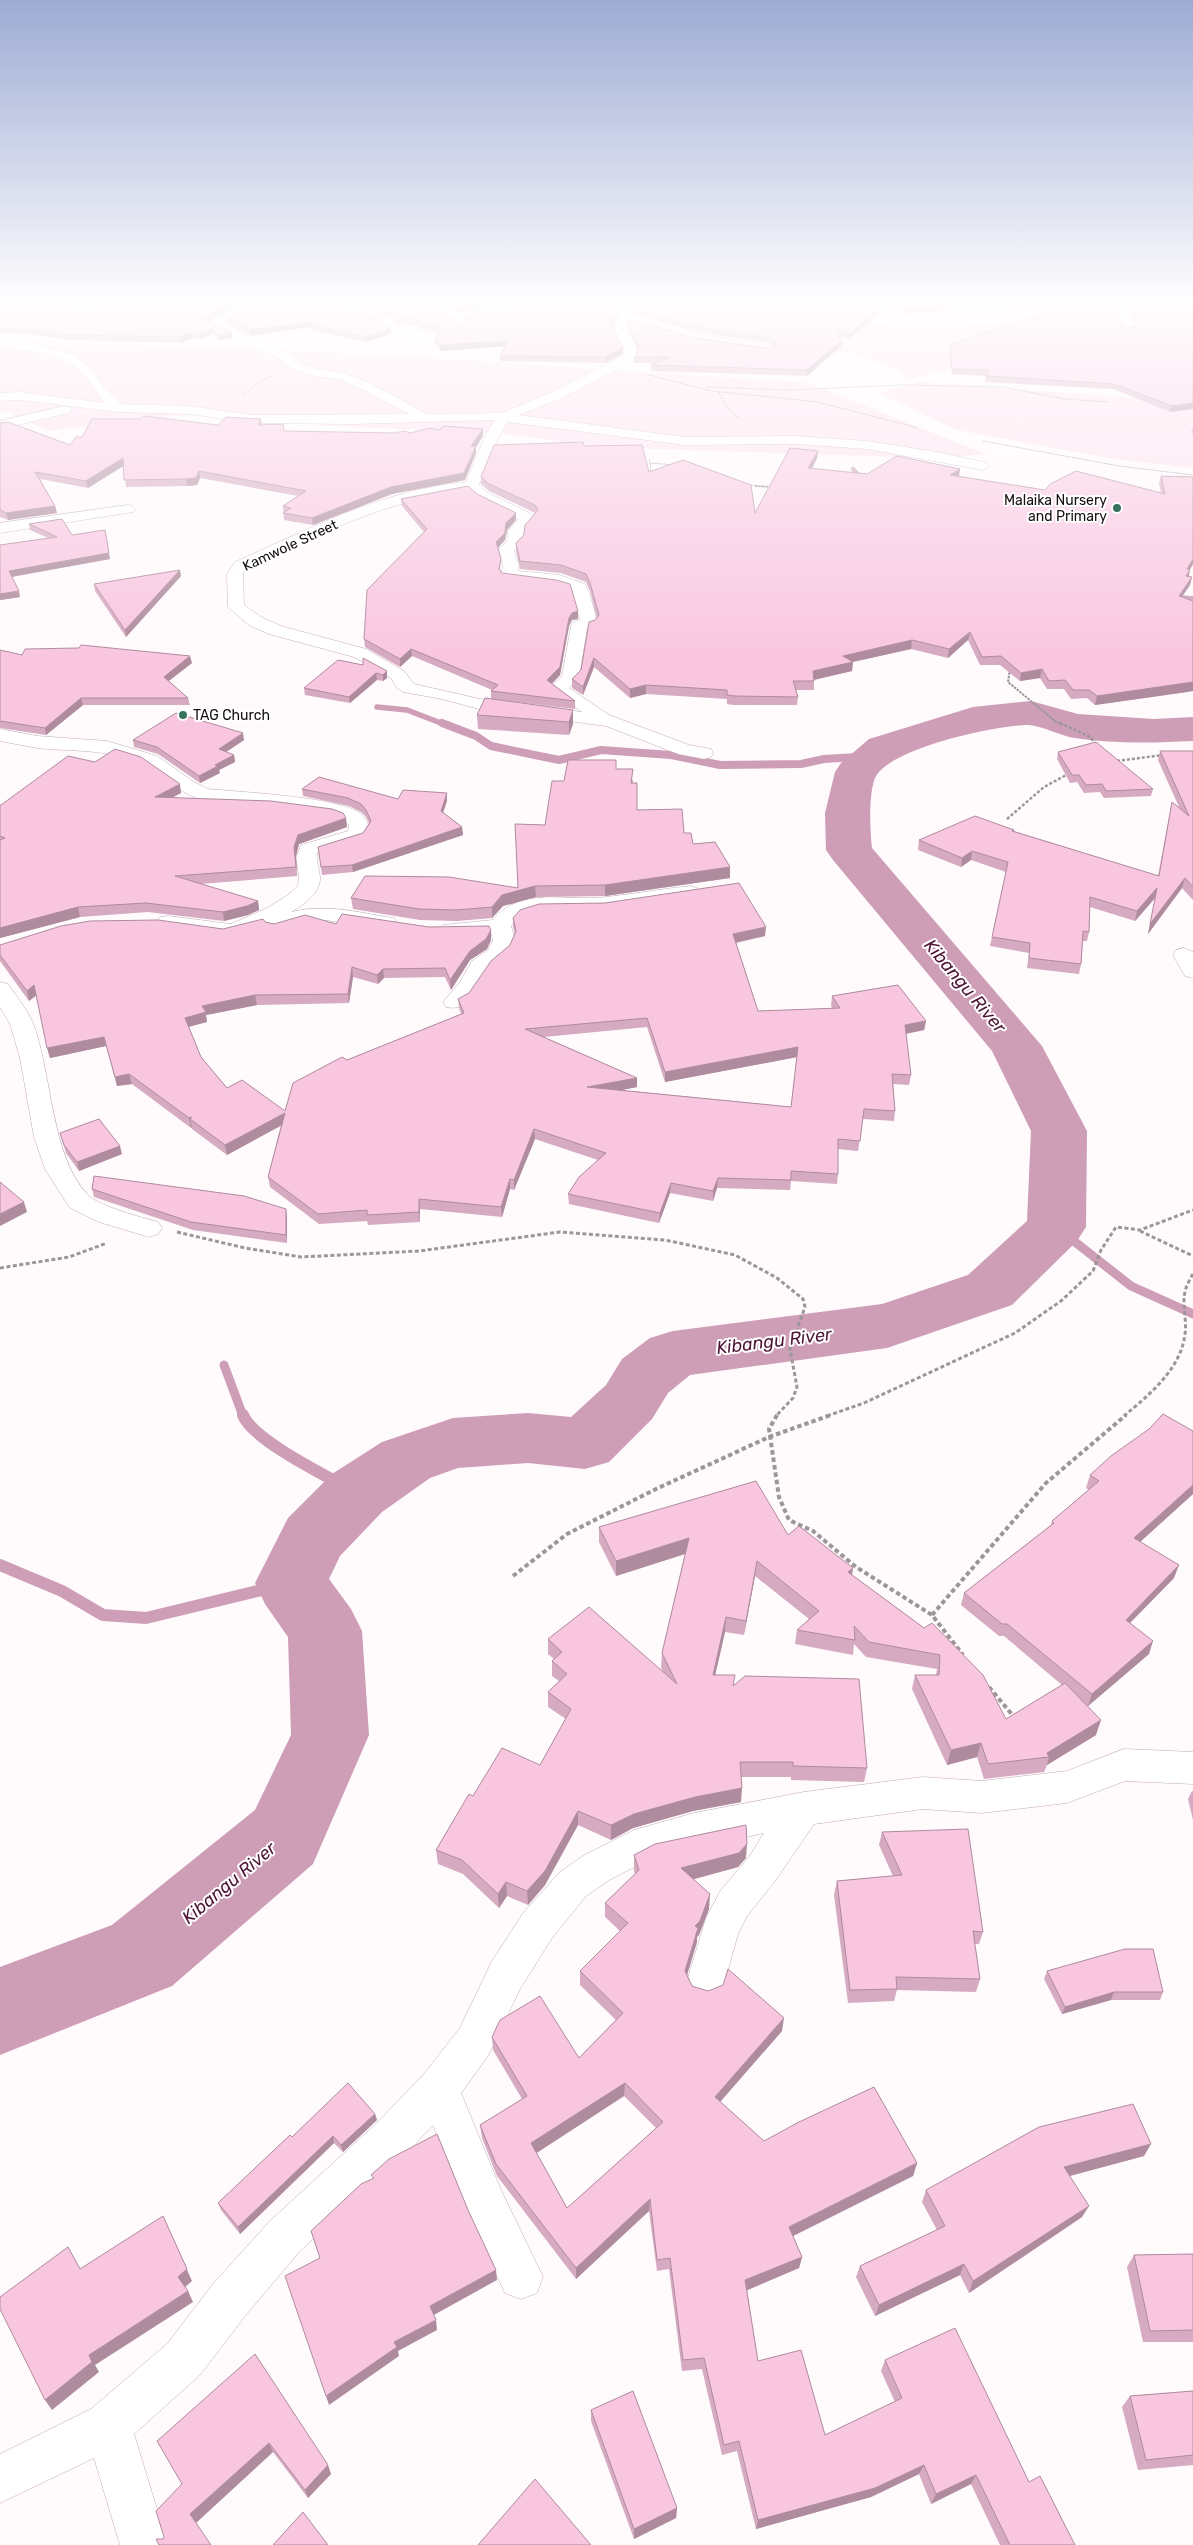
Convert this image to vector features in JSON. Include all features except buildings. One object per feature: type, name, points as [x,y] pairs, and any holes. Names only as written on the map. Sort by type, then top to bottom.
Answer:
[{"type":"street","points":[[1,422],[16,419]]},
{"type":"street","points":[[250,419],[397,419]]},
{"type":"street","points":[[503,419],[492,436],[472,486],[483,496],[529,518],[516,531],[514,543],[506,550],[511,565],[509,575],[560,580],[579,587],[582,602],[586,605],[589,623],[579,626],[570,678],[558,688],[609,721]]},
{"type":"street","points":[[516,419],[637,437],[714,443],[768,440],[866,444],[902,449],[983,466]]},
{"type":"street","name":"Kamwole Street","points":[[472,486],[452,487],[406,495],[241,565],[234,574],[236,607],[255,621],[275,630],[360,653],[398,675],[402,684],[409,688],[444,694],[479,704],[609,721],[686,750],[704,753]]},
{"type":"street","points":[[0,528],[128,510]]},
{"type":"street","points":[[0,735],[37,742],[100,745],[150,760],[187,786],[204,794],[308,805],[352,817],[358,823],[360,829],[355,835],[308,849],[305,859],[310,870],[309,883],[304,894],[294,902],[232,930]]},
{"type":"street","points":[[151,921],[232,930],[270,928],[296,916],[326,912],[420,927],[469,930],[500,926],[511,913],[524,907],[555,903],[605,904],[642,897],[709,890]]},
{"type":"street","points":[[454,1002],[470,985],[480,966],[498,954],[504,940],[500,926]]},
{"type":"street","points":[[0,989],[22,1024],[36,1076],[49,1144],[58,1169],[79,1202],[108,1216],[149,1228]]},
{"type":"street","points":[[0,2479],[108,2426],[184,2359],[229,2300],[285,2236],[392,2138],[439,2089],[474,2042],[506,1975],[538,1924],[573,1884],[596,1868],[647,1842],[694,1830],[804,1809],[923,1793],[982,1797],[1067,1786],[1124,1765],[1193,1768]]},
{"type":"street","points":[[706,1984],[720,1931],[734,1903],[762,1869],[781,1839],[804,1809]]},
{"type":"street","points":[[439,2089],[478,2186],[521,2277]]},
{"type":"street","points":[[108,2426],[144,2545]]},
{"type":"path","points":[[879,419],[920,429]]},
{"type":"path","points":[[637,437],[647,445],[652,477]]},
{"type":"path","points":[[977,440],[1119,466],[1193,476]]},
{"type":"path","points":[[650,463],[679,466]]},
{"type":"path","points":[[744,484],[772,487]]},
{"type":"path","points":[[1011,664],[1008,682],[1055,721],[1090,737],[1100,748]]},
{"type":"path","points":[[1116,766],[1113,762],[1169,755]]},
{"type":"path","points":[[1007,819],[1044,787],[1062,776],[1076,771]]},
{"type":"path","points":[[1140,1230],[1193,1210]]},
{"type":"path","points":[[0,1268],[69,1257],[149,1228],[164,1229],[245,1248],[301,1257],[419,1251],[560,1232],[666,1240],[735,1256],[776,1278],[803,1299],[805,1307],[796,1328],[790,1354],[797,1378],[797,1390],[786,1408],[770,1423],[769,1436],[779,1497],[789,1520],[813,1531],[856,1567],[932,1615],[967,1660]]},
{"type":"path","points":[[513,1576],[567,1534],[656,1489],[769,1436],[864,1403],[1015,1333],[1061,1301],[1093,1271],[1101,1250],[1116,1228],[1140,1230],[1193,1255]]},
{"type":"path","points":[[932,1615],[1046,1483],[1147,1397],[1173,1366],[1182,1350],[1185,1334],[1185,1291],[1193,1274]]},
{"type":"path","points":[[984,1681],[1018,1722]]},
{"type":"shaded area","points":[[22,419],[152,419],[48,431]]},
{"type":"shaded area","points":[[277,419],[898,419],[986,454],[924,458],[598,447],[508,434],[331,426]]},
{"type":"shaded area","points":[[933,419],[1193,419],[1193,468],[1114,459],[957,430]]},
{"type":"waterway","points":[[853,469],[866,484]]},
{"type":"waterway","points":[[1172,597],[1193,599]]},
{"type":"waterway","points":[[377,707],[407,710],[446,725]]},
{"type":"waterway","name":"Kibangu River","points":[[0,2011],[141,1956],[284,1837],[330,1735],[325,1631],[291,1583],[313,1538],[357,1493],[406,1460],[453,1443],[528,1438],[585,1444],[629,1402],[645,1376],[673,1354],[887,1326],[990,1290],[1056,1227],[1059,1131],[1016,1046],[849,850],[847,813],[856,772],[884,748],[973,719],[1031,713],[1075,726],[1154,731],[1193,729]]},
{"type":"waterway","points":[[442,723],[476,736],[491,746],[559,760],[601,750],[671,755],[720,765],[801,764],[824,759],[875,756]]},
{"type":"waterway","points":[[1056,1227],[1131,1286],[1193,1314]]},
{"type":"waterway","points":[[224,1365],[243,1416]]},
{"type":"waterway","points":[[243,1415],[261,1436],[277,1447],[312,1469],[357,1493]]},
{"type":"waterway","points":[[0,1565],[62,1591],[103,1615],[146,1618],[291,1583]]},
{"type":"place","name":"Malaika Nursery and Primary","points":[[1117,508]]},
{"type":"place","name":"TAG Church","points":[[183,715]]}]
